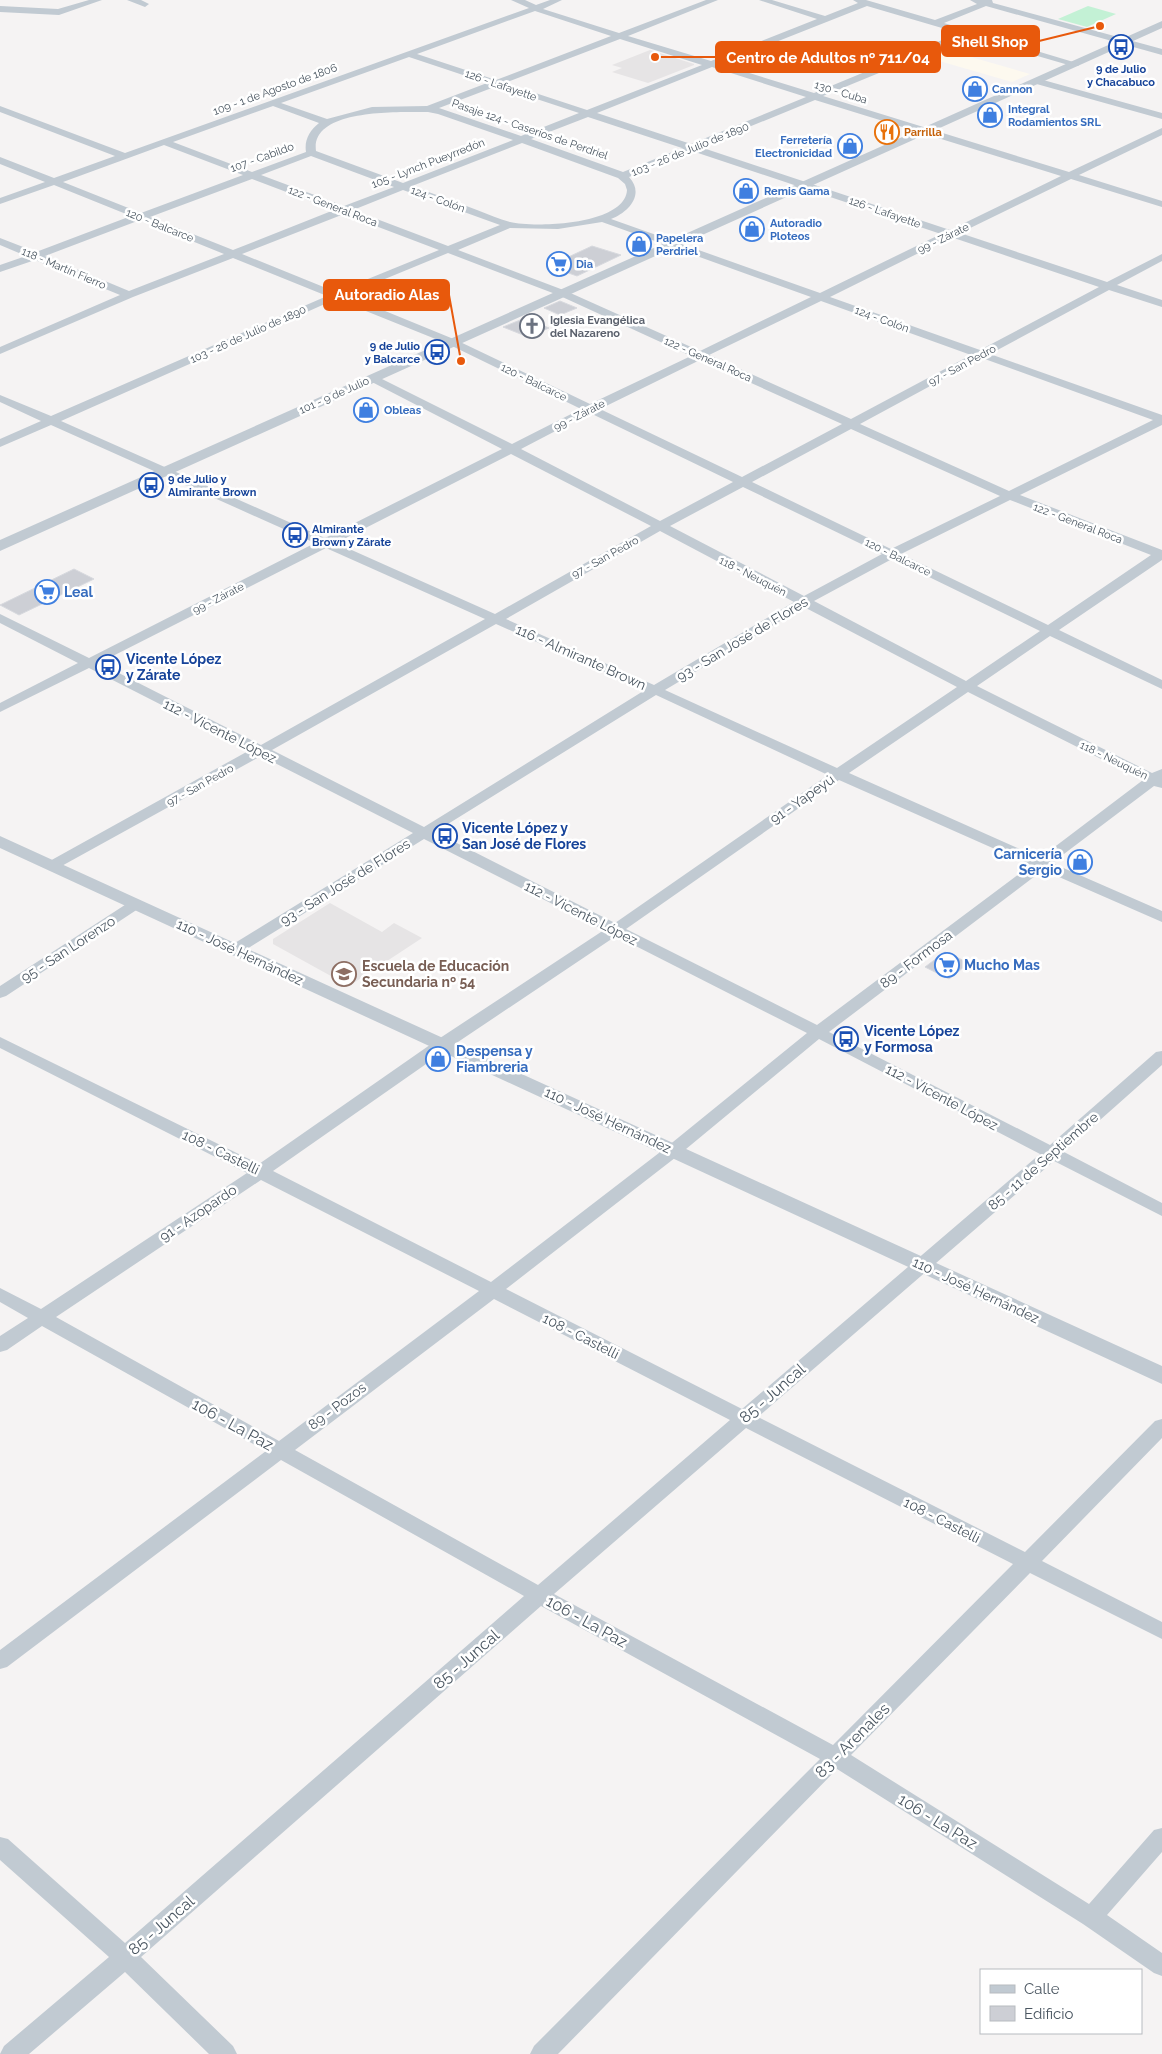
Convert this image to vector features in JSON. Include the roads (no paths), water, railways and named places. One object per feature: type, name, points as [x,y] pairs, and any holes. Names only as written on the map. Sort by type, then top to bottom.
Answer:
[{"type":"street","points":[[0,9],[59,12],[98,0]]},
{"type":"street","points":[[132,0],[145,4]]},
{"type":"street","name":"130 - Cuba","points":[[515,0],[712,65],[1162,204]]},
{"type":"street","name":"109 - 1 de Agosto de 1806","points":[[0,201],[558,0]]},
{"type":"street","points":[[273,103],[326,122],[372,110],[428,109],[714,0]]},
{"type":"street","points":[[763,0],[826,19]]},
{"type":"street","points":[[974,0],[990,2],[1162,52]]},
{"type":"street","points":[[862,1],[1075,64]]},
{"type":"street","name":"105 - Lynch Pueyrredón","points":[[0,351],[129,295],[712,65],[826,19],[862,1]]},
{"type":"street","points":[[936,23],[990,2]]},
{"type":"street","name":"101 - 9 de Julio","points":[[0,546],[1162,24]]},
{"type":"street","name":"103 - 26 de Julio de 1890","points":[[0,443],[336,296],[509,225],[556,226],[602,219],[620,209],[632,197],[633,190],[623,176],[967,33]]},
{"type":"street","name":"126 - Lafayette","points":[[410,54],[1162,304]]},
{"type":"street","points":[[1036,81],[1162,116]]},
{"type":"street","points":[[0,109],[124,156]]},
{"type":"street","name":"Pasaje 124 - Caseríos de Perdriel","points":[[428,109],[523,139],[623,176]]},
{"type":"street","name":"107 - Cabildo","points":[[0,269],[311,153],[310,145],[312,138],[317,129],[326,122]]},
{"type":"street","name":"99 - Zárate","points":[[0,708],[590,409],[952,234],[1068,175],[1162,131]]},
{"type":"street","name":"122 - General Roca","points":[[165,142],[562,293],[1010,496],[1162,555]]},
{"type":"street","name":"124 - Colón","points":[[311,153],[509,225]]},
{"type":"street","name":"120 - Balcarce","points":[[0,160],[452,342],[1162,685]]},
{"type":"street","name":"124 - Colón","points":[[602,219],[1162,420]]},
{"type":"street","name":"118 - Martín Fierro","points":[[0,241],[129,295]]},
{"type":"street","name":"97 - San Pedro","points":[[53,865],[260,752],[741,482],[982,355],[1162,257]]},
{"type":"street","name":"118 - Neuquén","points":[[372,378],[512,448],[659,527],[968,687],[1159,779]]},
{"type":"street","name":"116 - Almirante Brown","points":[[0,398],[655,690],[838,774],[1162,917]]},
{"type":"street","name":"93 - San José de Flores","points":[[236,949],[655,690],[803,602],[892,554],[1162,420]]},
{"type":"street","name":"91 - Yapeyú","points":[[443,1044],[614,930],[838,774],[1162,555]]},
{"type":"street","name":"112 - Vicente López","points":[[0,618],[1162,1210]]},
{"type":"street","name":"89 - Formosa","points":[[674,1150],[817,1033],[1159,779]]},
{"type":"street","name":"110 - José Hernández","points":[[0,841],[1162,1376]]},
{"type":"street","name":"95 - San Lorenzo","points":[[0,994],[136,904]]},
{"type":"street","name":"108 - Castelli","points":[[0,1042],[260,1172],[1162,1631]]},
{"type":"street","name":"91 - Azopardo","points":[[0,1345],[260,1172],[443,1044]]},
{"type":"street","name":"85 - 11 de Septiembre","points":[[922,1264],[1052,1154],[1162,1056]]},
{"type":"street","name":"89 - Pozos","points":[[0,1661],[492,1291],[674,1150]]},
{"type":"street","name":"85 - Juncal","points":[[12,2054],[922,1264]]},
{"type":"street","name":"106 - La Paz","points":[[0,1294],[539,1595],[836,1757],[1091,1917],[1162,1966]]},
{"type":"street","name":"83 - Arenales","points":[[542,2054],[1162,1426]]},
{"type":"street","points":[[1091,1917],[1162,1837]]},
{"type":"street","points":[[0,1846],[125,1957],[225,2054]]},
{"type":"place","name":"Shell Shop","points":[[1100,26]]},
{"type":"place","name":"9 de Julio y Chacabuco","points":[[1121,47]]},
{"type":"place","name":"Centro de Adultos nº 711/04","points":[[655,57]]},
{"type":"place","name":"Cannon","points":[[975,89]]},
{"type":"place","name":"Integral Rodamientos SRL","points":[[990,115]]},
{"type":"place","name":"Parrilla","points":[[887,132]]},
{"type":"place","name":"Ferretería Electronicidad","points":[[850,146]]},
{"type":"place","name":"Remis Gama","points":[[746,191]]},
{"type":"place","name":"Autoradio Ploteos","points":[[752,229]]},
{"type":"place","name":"Papelera Perdriel","points":[[639,244]]},
{"type":"place","name":"Dia","points":[[559,264]]},
{"type":"place","name":"Iglesia Evangélica del Nazareno","points":[[532,326]]},
{"type":"place","name":"9 de Julio y Balcarce","points":[[437,352]]},
{"type":"place","name":"Autoradio Alas","points":[[461,361]]},
{"type":"place","name":"Obleas","points":[[366,410]]},
{"type":"place","name":"9 de Julio y Almirante Brown","points":[[151,485]]},
{"type":"place","name":"Almirante Brown y Zárate","points":[[295,535]]},
{"type":"place","name":"Leal","points":[[47,592]]},
{"type":"place","name":"Vicente López y Zárate","points":[[108,667]]},
{"type":"place","name":"Vicente López y San José de Flores","points":[[445,836]]},
{"type":"place","name":"Carnicería Sergio","points":[[1080,862]]},
{"type":"place","name":"Mucho Mas","points":[[947,965]]},
{"type":"place","name":"Escuela de Educación Secundaria nº 54","points":[[344,974]]},
{"type":"place","name":"Vicente López y Formosa","points":[[846,1039]]},
{"type":"place","name":"Despensa y Fiambreria","points":[[438,1059]]}]
